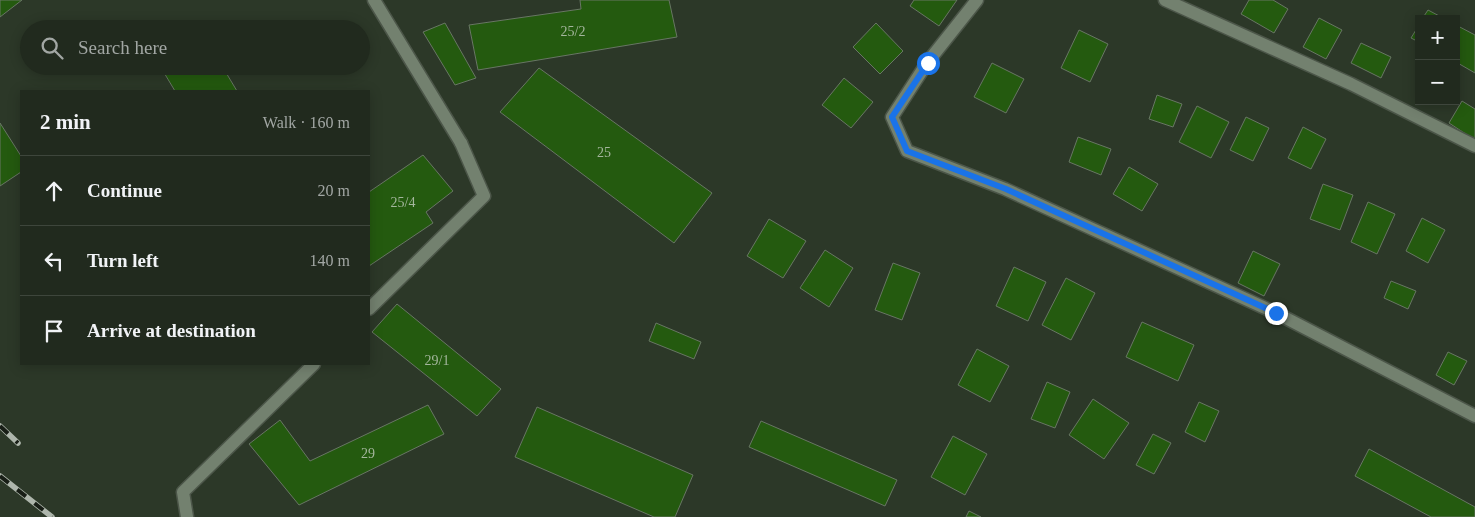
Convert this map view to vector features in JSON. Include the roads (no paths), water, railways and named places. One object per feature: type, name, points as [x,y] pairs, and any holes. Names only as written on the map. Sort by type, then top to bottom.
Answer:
[{"type":"street","points":[[370,308],[484,196],[461,143],[374,0]]},
{"type":"street","points":[[977,0],[928,63],[892,117],[907,151],[1006,189],[1276,313],[1475,416]]},
{"type":"street","points":[[1165,0],[1351,84],[1475,146]]},
{"type":"street","points":[[187,517],[183,492],[313,365]]},
{"type":"railway","points":[[0,426],[18,443]]},
{"type":"railway","points":[[0,476],[52,517]]}]
